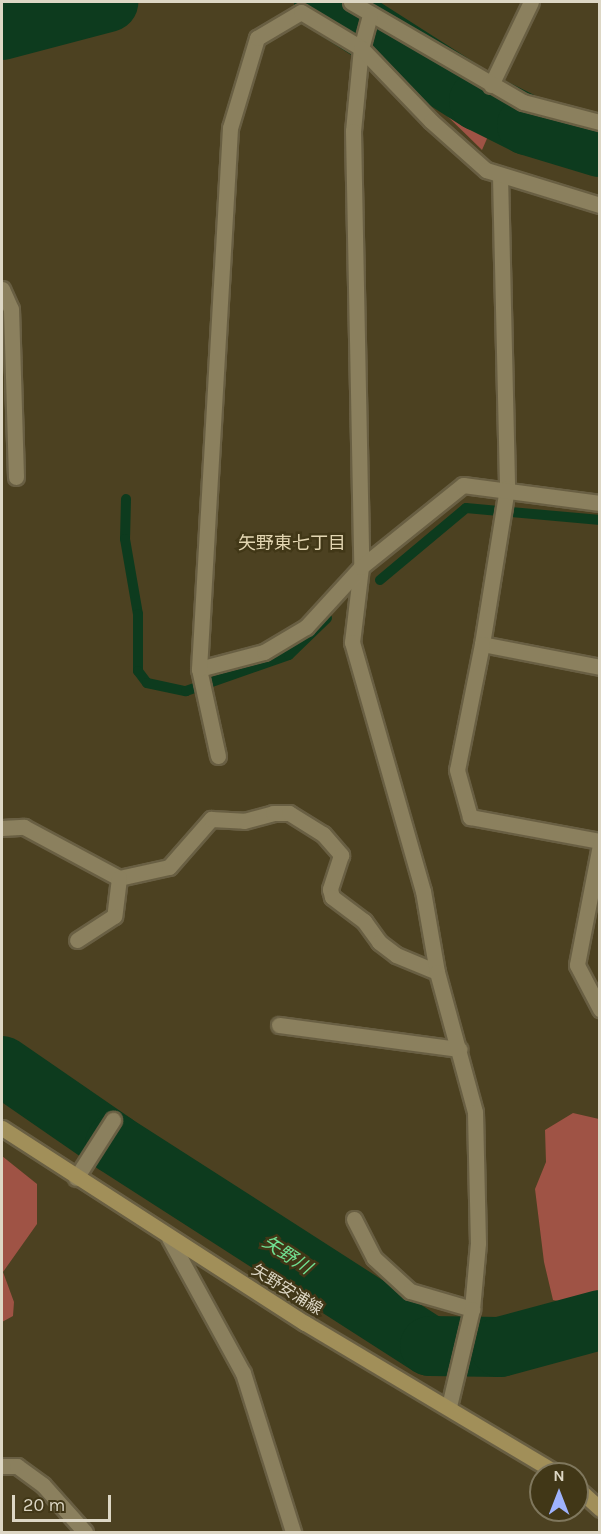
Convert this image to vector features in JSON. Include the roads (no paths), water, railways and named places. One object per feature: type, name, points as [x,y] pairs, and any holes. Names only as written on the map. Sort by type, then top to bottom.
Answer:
[{"type":"main road","name":"矢野安浦線","points":[[2,1128],[76,1179],[305,1323],[449,1406],[539,1462]]},
{"type":"street","points":[[351,2],[373,8],[491,85],[523,102],[600,122]]},
{"type":"street","points":[[491,85],[531,2]]},
{"type":"street","points":[[373,8],[361,48],[353,131],[361,567],[352,642],[423,891],[437,972],[475,1112],[478,1243],[472,1309],[449,1406]]},
{"type":"street","points":[[218,756],[203,700],[199,669],[230,128],[257,38],[301,12],[361,48],[430,121],[486,170],[600,205]]},
{"type":"street","points":[[500,175],[507,489],[482,644],[457,770],[470,817],[600,843],[577,965],[600,1009]]},
{"type":"street","points":[[2,289],[11,309],[16,477]]},
{"type":"street","points":[[199,669],[264,652],[306,627],[361,567],[463,485],[600,503]]},
{"type":"street","points":[[482,644],[600,667]]},
{"type":"street","points":[[2,828],[24,827],[119,878],[169,867],[211,819],[244,821],[273,813],[289,813],[323,834],[341,855],[330,889],[332,897],[364,921],[379,942],[396,955],[437,972]]},
{"type":"street","points":[[77,940],[114,916],[119,878]]},
{"type":"street","points":[[279,1025],[459,1049]]},
{"type":"street","points":[[76,1179],[113,1120]]},
{"type":"street","points":[[354,1219],[374,1258],[410,1292],[472,1309]]},
{"type":"street","points":[[169,1238],[243,1373],[293,1533]]},
{"type":"street","points":[[2,1466],[16,1466],[43,1485],[85,1533]]},
{"type":"waterway","points":[[2,30],[108,2]]},
{"type":"waterway","points":[[324,2],[479,101],[527,125],[600,147]]},
{"type":"waterway","points":[[126,499],[125,539],[138,614],[138,671],[147,683],[186,691],[289,655],[327,618]]},
{"type":"waterway","points":[[380,580],[466,508],[600,520]]},
{"type":"waterway","name":"矢野川","points":[[2,1066],[115,1144],[430,1346],[500,1347],[600,1320]]},
{"type":"district","name":"矢野東七丁目","points":[[292,543]]}]
